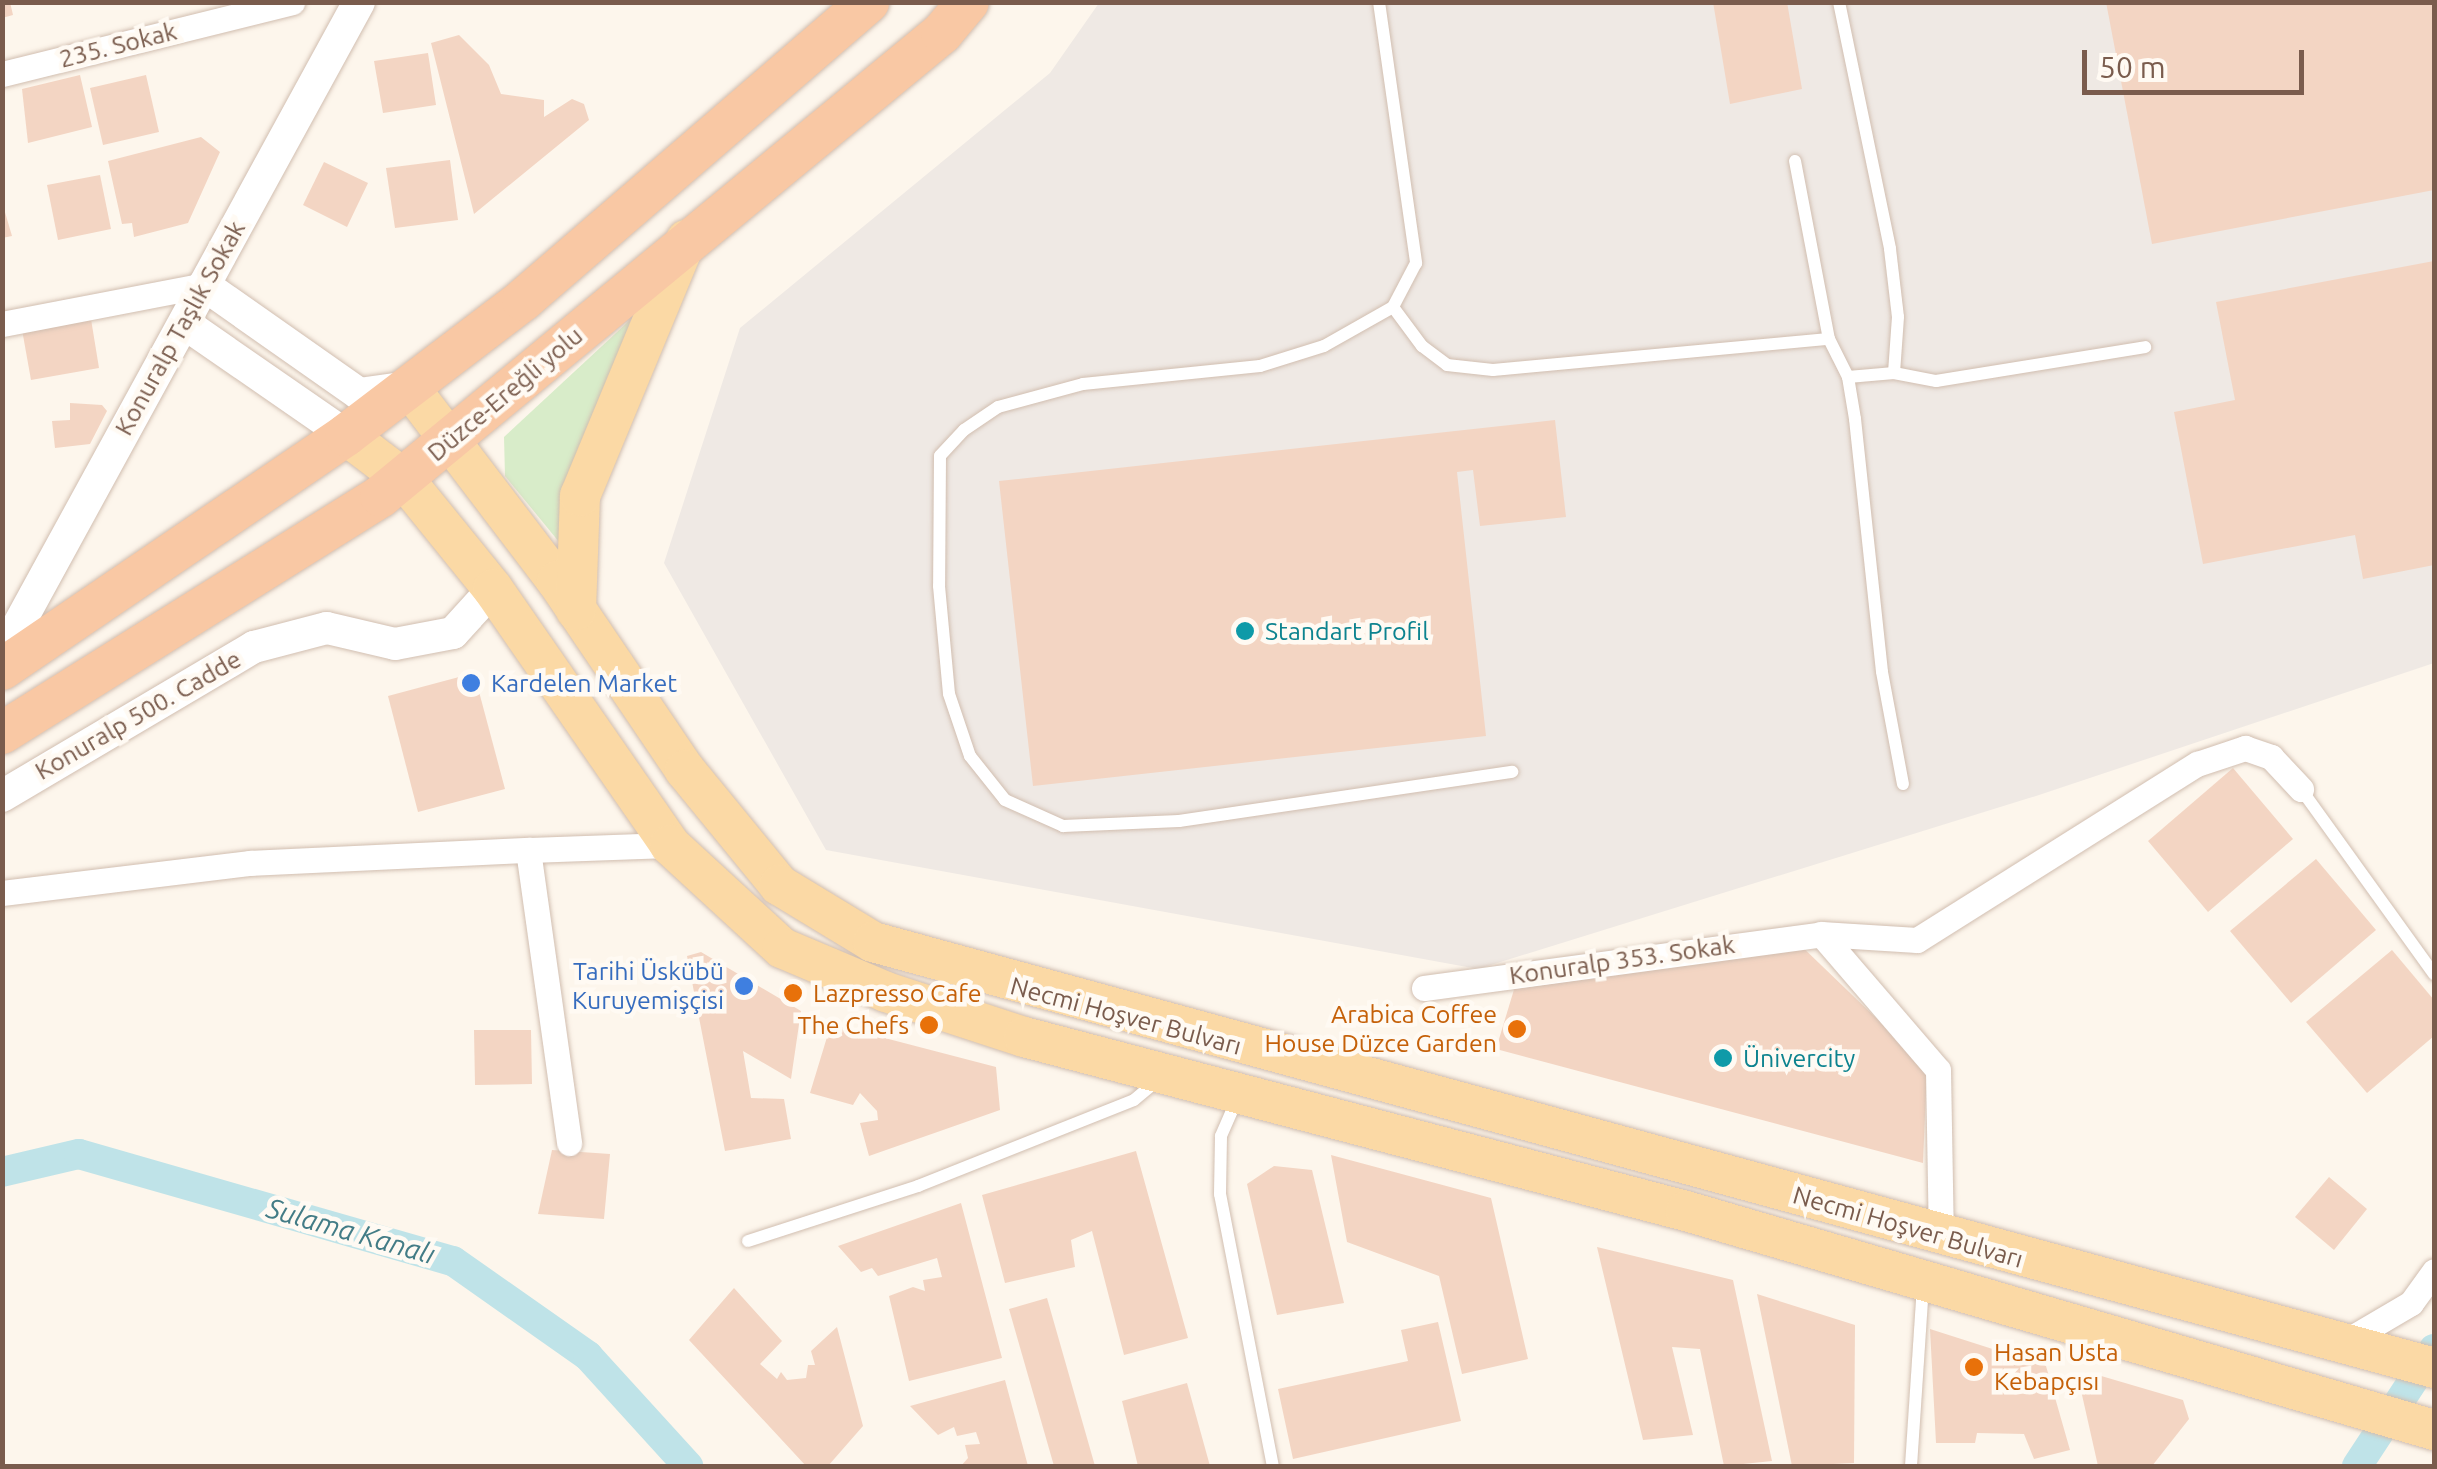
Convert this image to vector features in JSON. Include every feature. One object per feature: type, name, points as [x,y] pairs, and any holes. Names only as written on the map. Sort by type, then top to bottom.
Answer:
[{"type":"highway","points":[[2,668],[346,435],[523,300],[868,2]]},
{"type":"highway","name":"Düzce-Ereğli yolu","points":[[2,732],[404,479],[686,240],[942,33],[968,2]]},
{"type":"main road","points":[[576,610],[580,496],[686,240]]},
{"type":"main road","name":"Necmi Hoşver Bulvarı","points":[[409,387],[452,439],[576,610],[685,770],[780,885],[873,942],[2434,1368]]},
{"type":"main road","name":"Necmi Hoşver Bulvarı","points":[[346,435],[404,479],[493,589],[670,845],[782,948],[1024,1037],[1241,1090],[1923,1280],[2434,1430]]},
{"type":"street","name":"235. Sokak","points":[[2,74],[292,2]]},
{"type":"street","name":"Konuralp Taşlık Sokak","points":[[2,655],[359,2]]},
{"type":"street","points":[[2,324],[204,285],[359,394],[409,387]]},
{"type":"street","points":[[184,322],[346,435]]},
{"type":"street","name":"Konuralp 500. Cadde","points":[[2,796],[254,647],[327,628],[396,644],[453,633],[493,589]]},
{"type":"street","name":"Konuralp 353. Sokak","points":[[1424,988],[1821,934],[1918,940],[2197,764],[2245,748],[2271,758],[2301,788]]},
{"type":"street","points":[[2,893],[250,863],[670,845]]},
{"type":"street","points":[[528,850],[569,1144]]},
{"type":"street","points":[[1821,934],[1938,1070],[1941,1236]]},
{"type":"street","points":[[2338,1344],[2359,1340],[2411,1303],[2434,1270]]},
{"type":"lane","points":[[1379,2],[1416,264],[1393,307],[1324,346],[1260,366],[1083,384],[998,407],[964,430],[940,456],[939,586],[949,694],[970,756],[1005,800],[1064,826],[1178,821],[1512,772]]},
{"type":"lane","points":[[1839,2],[1890,250],[1898,317],[1894,373]]},
{"type":"lane","points":[[1795,161],[1829,339],[1848,378],[1882,672],[1903,784]]},
{"type":"lane","points":[[1393,307],[1422,346],[1447,365],[1493,370],[1829,339]]},
{"type":"lane","points":[[1848,378],[1894,373],[1936,381],[2145,347]]},
{"type":"lane","points":[[2301,788],[2434,974]]},
{"type":"lane","points":[[748,1241],[918,1186],[1134,1100],[1168,1072]]},
{"type":"lane","points":[[1241,1090],[1222,1136],[1220,1194],[1273,1466]]},
{"type":"lane","points":[[1911,1466],[1923,1280]]},
{"type":"shaded area","name":"Standart Profil","points":[[1099,3],[2434,3],[2434,663],[2036,796],[1478,969],[826,850],[664,563],[740,328],[1050,73]]},
{"type":"green space","points":[[630,320],[627,346],[564,548],[505,476],[504,437]]},
{"type":"building","points":[[2,2],[10,2],[13,15],[2,18]]},
{"type":"building","points":[[1713,2],[1787,2],[1802,89],[1730,104]]},
{"type":"building","points":[[2106,2],[2434,2],[2434,190],[2152,244]]},
{"type":"building","points":[[459,35],[489,65],[501,94],[544,100],[544,117],[572,99],[584,104],[589,120],[474,214],[431,43]]},
{"type":"building","points":[[428,53],[436,105],[383,113],[374,61]]},
{"type":"building","points":[[80,75],[92,127],[28,143],[22,89]]},
{"type":"building","points":[[146,75],[159,132],[103,145],[90,88]]},
{"type":"building","points":[[201,137],[220,152],[188,223],[134,237],[132,223],[122,224],[108,161]]},
{"type":"building","points":[[450,160],[458,220],[395,228],[386,168]]},
{"type":"building","points":[[324,162],[368,183],[347,227],[303,205]]},
{"type":"building","points":[[100,175],[111,229],[58,240],[47,185]]},
{"type":"building","points":[[2,202],[12,236],[2,238]]},
{"type":"building","points":[[2434,261],[2434,565],[2363,579],[2355,535],[2203,564],[2174,412],[2235,400],[2216,302]]},
{"type":"building","points":[[90,313],[99,368],[31,380],[21,324]]},
{"type":"building","points":[[70,403],[102,405],[107,411],[90,444],[55,448],[52,421],[70,420]]},
{"type":"building","name":"Standart Profil","points":[[1555,420],[1566,517],[1480,526],[1473,470],[1457,472],[1486,736],[1033,786],[999,481]]},
{"type":"building","points":[[474,673],[505,789],[418,812],[388,696]]},
{"type":"building","points":[[2233,768],[2293,839],[2208,912],[2148,841]]},
{"type":"building","points":[[2316,859],[2376,930],[2291,1003],[2230,931]]},
{"type":"building","name":"Ünivercity","points":[[1794,939],[1927,1067],[1923,1163],[1496,1049],[1516,983]]},
{"type":"building","points":[[2392,950],[2434,1000],[2434,1036],[2367,1093],[2306,1022]]},
{"type":"building","points":[[701,952],[801,1011],[791,1079],[743,1051],[751,1098],[784,1099],[791,1139],[725,1151],[687,956]]},
{"type":"building","points":[[831,1024],[996,1067],[1000,1110],[869,1156],[860,1123],[878,1120],[877,1111],[860,1093],[853,1105],[810,1093]]},
{"type":"building","points":[[474,1030],[531,1030],[532,1084],[475,1085]]},
{"type":"building","points":[[552,1150],[610,1154],[604,1219],[538,1214]]},
{"type":"building","points":[[1136,1151],[1188,1338],[1124,1355],[1092,1231],[1071,1240],[1075,1267],[1005,1283],[982,1195]]},
{"type":"building","points":[[1331,1155],[1491,1198],[1528,1359],[1462,1374],[1439,1276],[1347,1242]]},
{"type":"building","points":[[1274,1166],[1312,1170],[1344,1303],[1277,1315],[1247,1184]]},
{"type":"building","points":[[2329,1177],[2367,1209],[2334,1250],[2295,1217]]},
{"type":"building","points":[[961,1203],[1002,1358],[909,1381],[889,1296],[913,1287],[925,1291],[923,1280],[942,1277],[937,1258],[878,1276],[872,1268],[861,1272],[838,1246]]},
{"type":"building","points":[[1597,1247],[1733,1280],[1772,1461],[1724,1466],[1700,1349],[1672,1347],[1693,1435],[1643,1440]]},
{"type":"building","points":[[734,1288],[782,1341],[760,1364],[777,1379],[781,1372],[787,1380],[806,1378],[808,1365],[815,1365],[811,1351],[837,1327],[863,1426],[828,1466],[806,1466],[689,1340]]},
{"type":"building","points":[[1757,1294],[1855,1325],[1854,1463],[1792,1466]]},
{"type":"building","points":[[1047,1298],[1095,1466],[1054,1466],[1009,1309]]},
{"type":"building","points":[[1438,1322],[1461,1421],[1293,1459],[1278,1389],[1408,1361],[1401,1330]]},
{"type":"building","points":[[1930,1329],[2046,1366],[2070,1450],[2034,1459],[2024,1434],[1977,1433],[1975,1443],[1936,1443]]},
{"type":"building","points":[[2091,1373],[2183,1400],[2189,1419],[2152,1466],[2098,1466],[2080,1386]]},
{"type":"building","points":[[1005,1380],[1028,1466],[961,1466],[968,1458],[965,1445],[980,1444],[976,1432],[957,1436],[954,1427],[938,1435],[910,1406]]},
{"type":"building","points":[[1187,1383],[1210,1466],[1138,1466],[1122,1401]]},
{"type":"waterway","name":"Sulama Kanalı","points":[[2,1172],[79,1154],[453,1261],[588,1356],[688,1466]]},
{"type":"waterway","name":"Sulama Kanalı","points":[[2357,1466],[2434,1349]]},
{"type":"place","name":"Standart Profil","points":[[1245,631]]},
{"type":"place","name":"Kardelen Market","points":[[471,683]]},
{"type":"place","name":"Tarihi Üskübü Kuruyemişçisi","points":[[744,986]]},
{"type":"place","name":"Lazpresso Cafe","points":[[793,993]]},
{"type":"place","name":"The Chefs","points":[[929,1025]]},
{"type":"place","name":"Arabica Coffee House Düzce Garden","points":[[1517,1029]]},
{"type":"place","name":"Ünivercity","points":[[1723,1058]]},
{"type":"place","name":"Hasan Usta Kebapçısı","points":[[1974,1367]]}]
